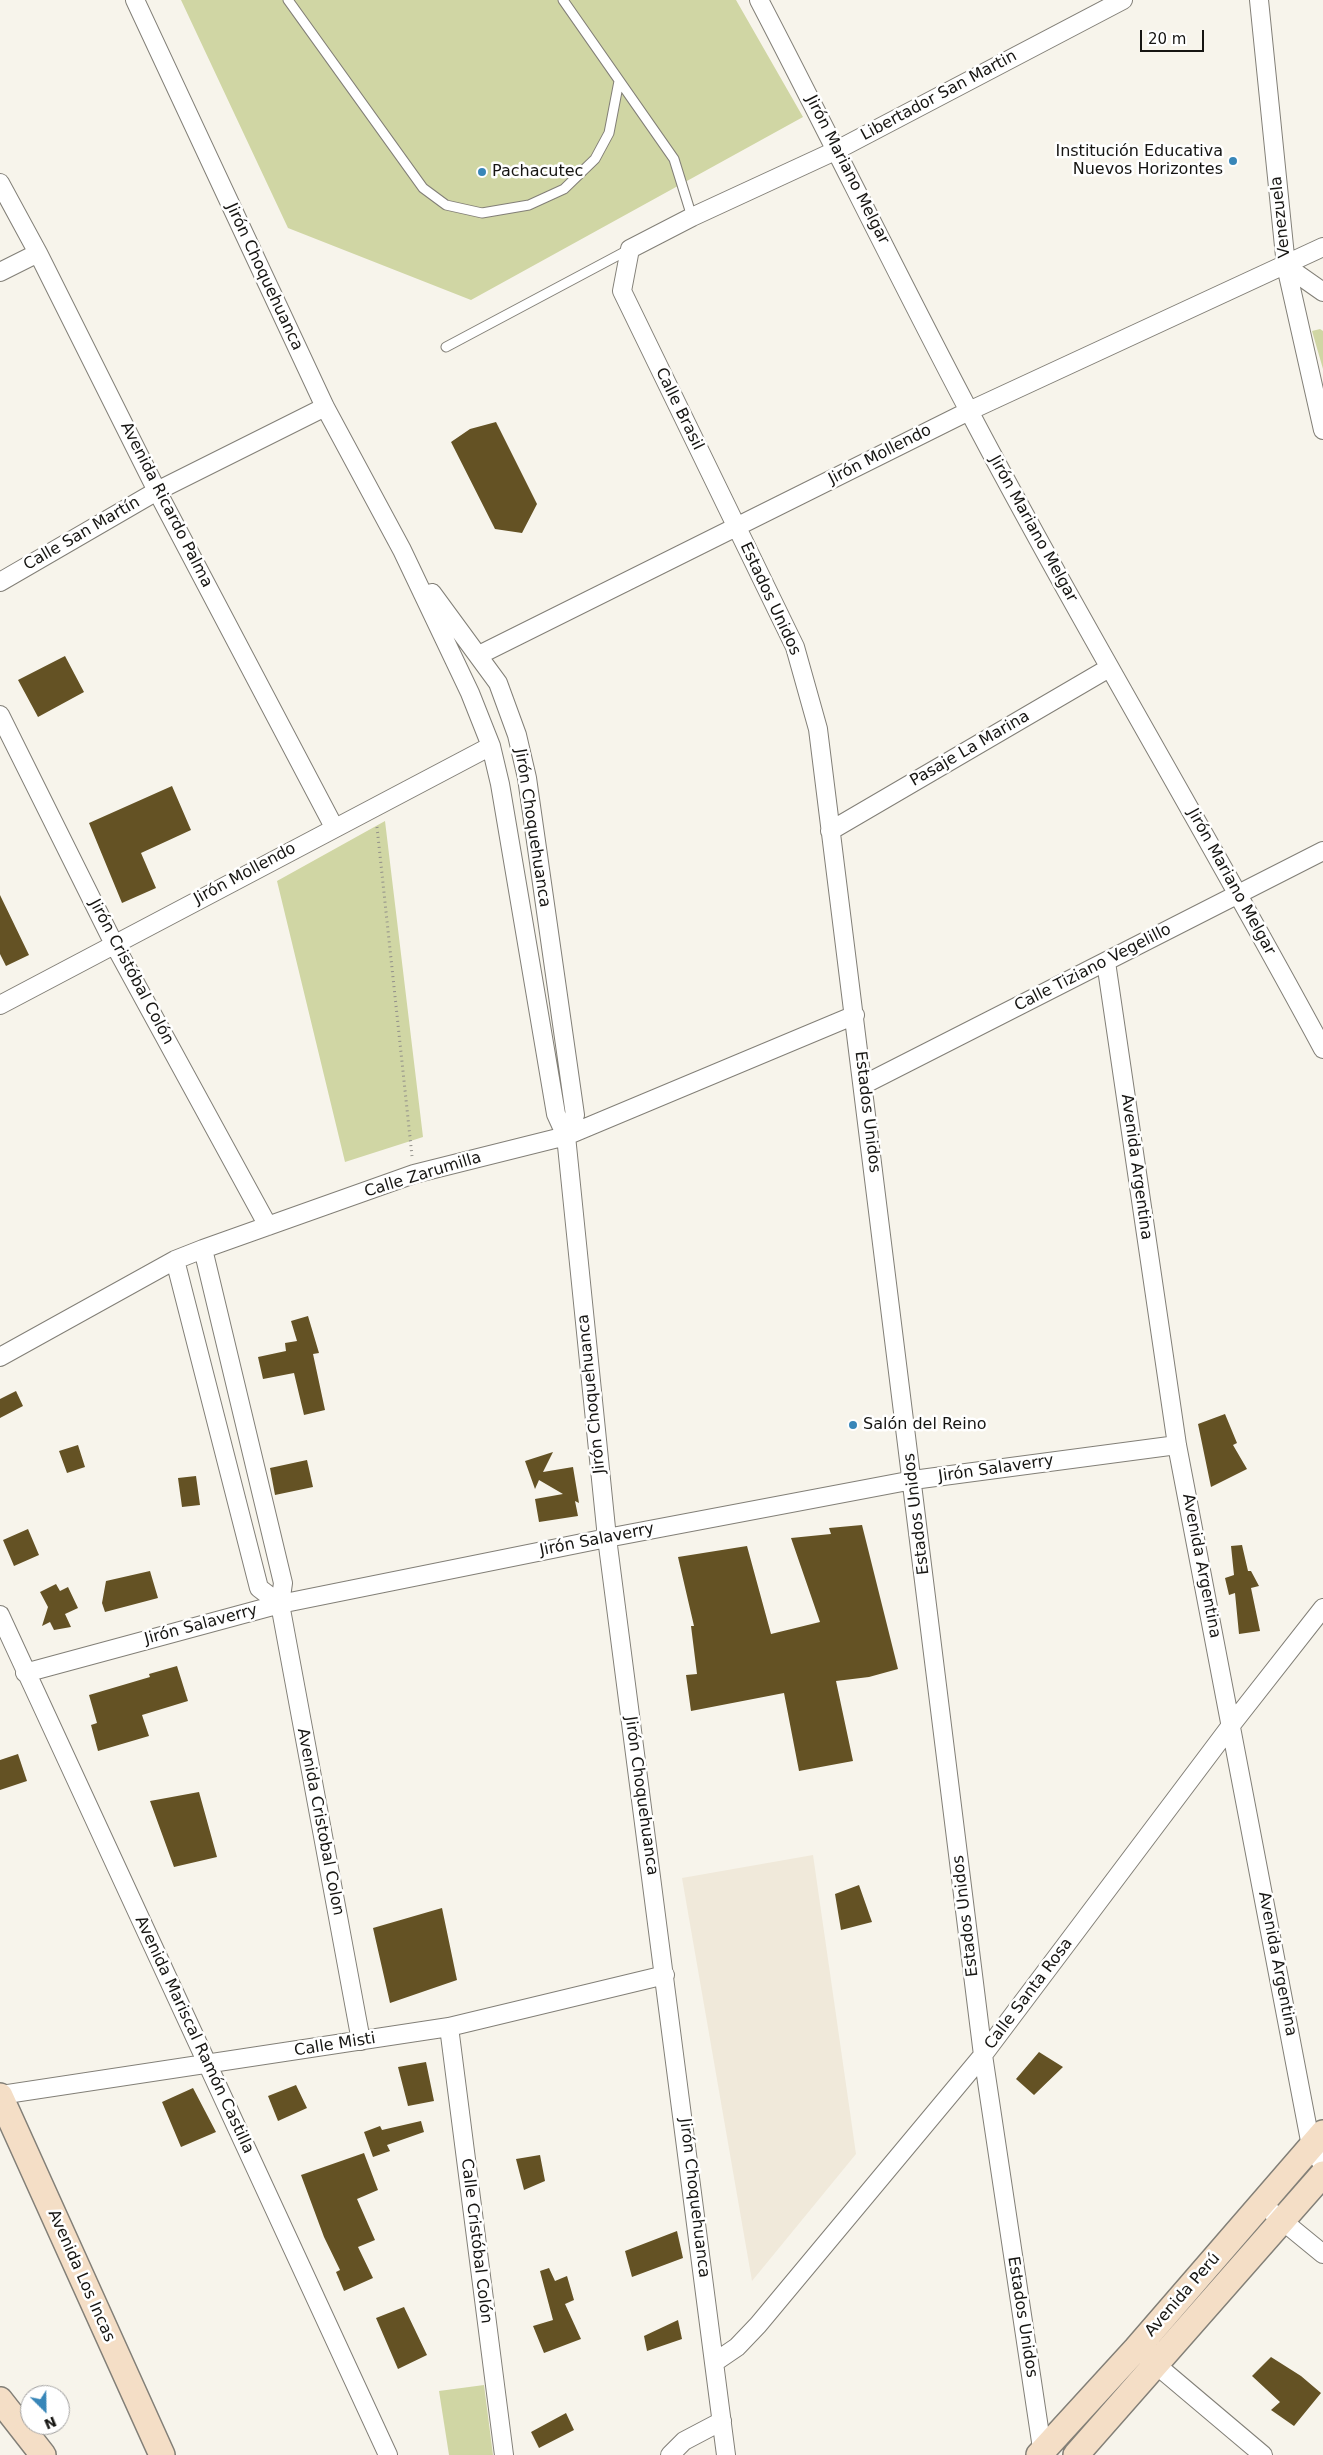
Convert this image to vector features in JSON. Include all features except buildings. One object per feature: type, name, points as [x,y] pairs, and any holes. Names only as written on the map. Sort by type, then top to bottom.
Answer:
[{"type":"main road","name":"Avenida Los Incas","points":[[0,2096],[162,2455]]},
{"type":"main road","name":"Avenida Perú","points":[[1041,2454],[1136,2349],[1262,2204],[1319,2148]]},
{"type":"main road","name":"Avenida Perú","points":[[1076,2455],[1323,2174]]},
{"type":"main road","points":[[0,2400],[42,2455]]},
{"type":"street","name":"Jirón Choquehuanca","points":[[135,0],[325,408],[402,550],[470,693],[491,746],[502,794],[556,1114],[566,1136],[607,1538],[726,2455]]},
{"type":"street","name":"Jirón Mariano Melgar","points":[[759,0],[969,411],[1109,668],[1240,894],[1323,1049]]},
{"type":"street","name":"Libertador San Martin","points":[[630,249],[692,217],[837,150],[1123,0]]},
{"type":"street","name":"Venezuela","points":[[1259,0],[1286,266],[1323,430]]},
{"type":"street","name":"Avenida Ricardo Palma","points":[[0,183],[38,253],[158,491],[334,827]]},
{"type":"street","name":"Jirón Mollendo","points":[[479,655],[969,411],[1286,266],[1323,247]]},
{"type":"street","name":"Calle Brasil","points":[[630,249],[622,291],[736,528]]},
{"type":"street","points":[[0,272],[38,253]]},
{"type":"street","points":[[1286,266],[1323,292]]},
{"type":"street","name":"Calle San Martín","points":[[0,582],[158,491],[325,408]]},
{"type":"street","name":"Estados Unidos","points":[[736,528],[795,647],[818,729],[913,1480],[983,2055],[1041,2454]]},
{"type":"street","name":"Jirón Choquehuanca","points":[[402,550],[455,626],[479,655],[498,683],[517,736],[527,778],[575,1115],[566,1136]]},
{"type":"street","name":"Pasaje La Marina","points":[[830,831],[1109,668]]},
{"type":"street","name":"Jirón Cristóbal Colón","points":[[0,715],[114,944],[268,1226]]},
{"type":"street","name":"Jirón Mollendo","points":[[0,1004],[491,746]]},
{"type":"street","name":"Calle Tiziano Vegelillo","points":[[863,1085],[1323,851]]},
{"type":"street","name":"Avenida Argentina","points":[[1106,962],[1177,1445],[1319,2148]]},
{"type":"street","name":"Calle Zarumilla","points":[[0,1357],[175,1260],[414,1174],[566,1136],[855,1015]]},
{"type":"street","name":"Avenida Cristobal Colon","points":[[203,1249],[283,1583],[280,1604],[361,2041]]},
{"type":"street","points":[[175,1260],[259,1588],[280,1604]]},
{"type":"street","name":"Jirón Salaverry","points":[[25,1673],[280,1604],[607,1538],[913,1480],[1177,1445]]},
{"type":"street","name":"Calle Santa Rosa","points":[[714,2362],[737,2347],[758,2325],[983,2055],[1232,1724],[1323,1608]]},
{"type":"street","name":"Avenida Mariscal Ramón Castilla","points":[[0,1615],[25,1673],[388,2455]]},
{"type":"street","name":"Calle Misti","points":[[0,2096],[449,2027],[665,1975]]},
{"type":"street","name":"Calle Cristóbal Colón","points":[[449,2027],[504,2455]]},
{"type":"street","points":[[1262,2204],[1323,2254]]},
{"type":"street","points":[[1136,2349],[1263,2455]]},
{"type":"street","points":[[670,2455],[684,2441],[722,2421]]},
{"type":"lane","points":[[288,0],[423,188],[446,205],[482,213],[529,205],[564,189],[594,159],[609,133],[619,81]]},
{"type":"lane","points":[[563,0],[674,159],[692,217]]},
{"type":"lane","points":[[446,346],[630,249]]},
{"type":"path","points":[[375,806],[414,1174]]},
{"type":"shaded area","points":[[813,1855],[856,2154],[752,2281],[682,1878]]},
{"type":"green space","name":"Pachacutec","points":[[181,0],[736,0],[803,117],[471,300],[288,228]]},
{"type":"green space","points":[[1320,329],[1323,331],[1323,369],[1312,331]]},
{"type":"green space","points":[[385,821],[423,1137],[345,1162],[277,881]]},
{"type":"green space","points":[[484,2385],[493,2455],[449,2455],[439,2391]]},
{"type":"place","name":"Institución Educativa Nuevos Horizontes","points":[[1233,161]]},
{"type":"place","name":"Pachacutec","points":[[482,172]]},
{"type":"place","name":"Salón del Reino","points":[[853,1425]]}]
